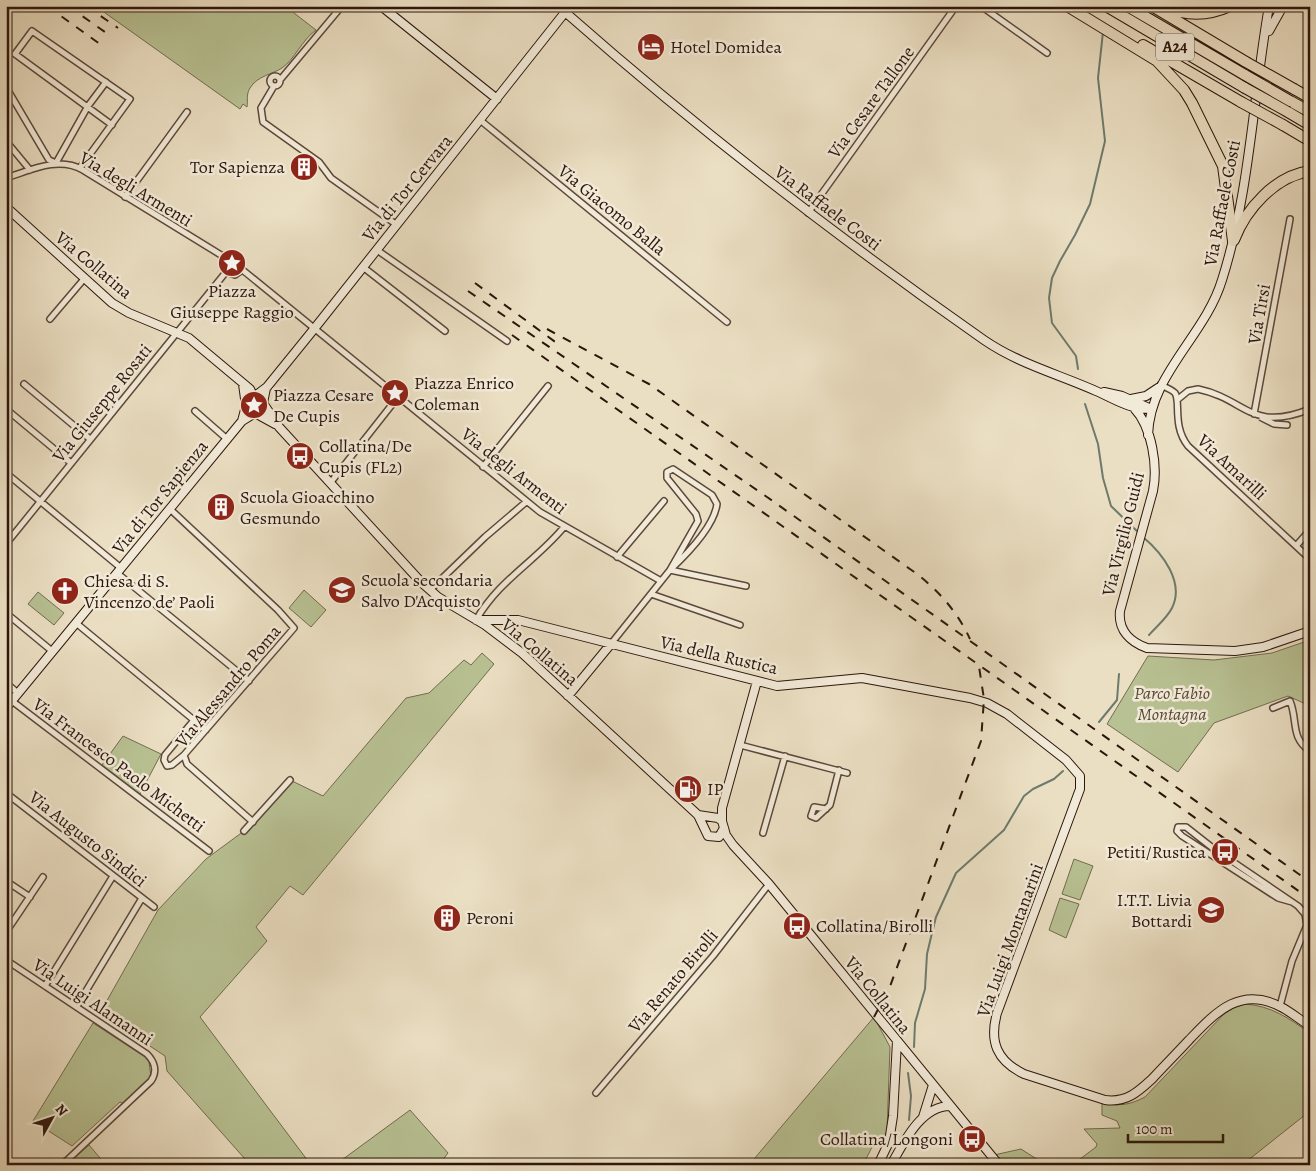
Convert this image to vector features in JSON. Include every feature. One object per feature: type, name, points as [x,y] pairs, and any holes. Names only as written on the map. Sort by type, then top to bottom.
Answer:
[{"type":"highway","points":[[1067,6],[1157,61],[1184,90],[1223,166],[1233,241]]},
{"type":"highway","points":[[1077,6],[1310,140]]},
{"type":"highway","name":"A24","points":[[1106,6],[1310,125]]},
{"type":"highway","name":"A24","points":[[1127,6],[1310,112]]},
{"type":"highway","points":[[1152,6],[1310,98]]},
{"type":"highway","points":[[1164,6],[1177,11],[1198,14],[1230,6]]},
{"type":"highway","points":[[1310,27],[1310,52]]},
{"type":"highway","points":[[1233,241],[1246,218],[1265,194],[1293,175],[1310,171]]},
{"type":"street","points":[[342,6],[280,80],[279,85],[274,86],[260,108],[263,122],[319,162],[331,178],[397,225]]},
{"type":"street","points":[[380,6],[497,99]]},
{"type":"street","name":"Via Cesare Tallone","points":[[808,213],[956,6]]},
{"type":"street","points":[[980,6],[1047,52]]},
{"type":"street","name":"Via Raffaele Costi","points":[[1151,409],[1159,387],[1215,298],[1233,241],[1266,37],[1269,6]]},
{"type":"street","name":"Via Raffaele Costi","points":[[1266,37],[1283,6]]},
{"type":"street","name":"Via di Tor Cervara","points":[[266,388],[568,9]]},
{"type":"street","name":"Via Raffaele Costi","points":[[568,9],[664,98],[808,213],[993,346],[1028,365],[1097,391],[1134,408],[1151,409]]},
{"type":"street","points":[[80,168],[112,125],[130,99],[32,30],[15,54],[112,125]]},
{"type":"street","points":[[274,86],[270,83],[271,78],[277,76],[280,80]]},
{"type":"street","points":[[6,87],[49,160],[56,163],[88,106],[106,82]]},
{"type":"street","points":[[125,197],[187,112]]},
{"type":"street","name":"Via Giacomo Balla","points":[[480,120],[726,322]]},
{"type":"street","points":[[6,141],[30,170]]},
{"type":"street","name":"Via degli Armenti","points":[[6,178],[56,163],[80,168],[222,256]]},
{"type":"street","name":"Via Collatina","points":[[6,207],[84,279],[124,311],[177,332],[200,346],[243,384]]},
{"type":"street","name":"Via Tirsi","points":[[1257,415],[1290,219]]},
{"type":"street","points":[[377,250],[507,342]]},
{"type":"street","points":[[222,256],[224,274],[235,274],[244,271]]},
{"type":"street","points":[[222,256],[244,271],[398,397],[331,482]]},
{"type":"street","points":[[363,267],[445,331]]},
{"type":"street","name":"Via Giuseppe Rosati","points":[[6,544],[224,274]]},
{"type":"street","points":[[50,319],[84,279]]},
{"type":"street","points":[[24,384],[90,439]]},
{"type":"street","points":[[243,384],[263,403],[279,427]]},
{"type":"street","points":[[243,384],[249,411],[279,427]]},
{"type":"street","points":[[483,467],[548,386]]},
{"type":"street","points":[[1131,400],[1146,396],[1159,387],[1188,391],[1200,389],[1274,424],[1287,426]]},
{"type":"street","points":[[242,421],[246,404],[266,388]]},
{"type":"street","points":[[242,421],[261,410],[266,388]]},
{"type":"street","name":"Via Amarilli","points":[[1172,390],[1177,401],[1176,417],[1179,432],[1188,446],[1310,559]]},
{"type":"street","name":"Via Raffaele Costi","points":[[1097,391],[1131,400],[1151,409]]},
{"type":"street","points":[[1177,401],[1188,391]]},
{"type":"street","name":"Via degli Armenti","points":[[398,397],[526,502],[564,527],[661,581]]},
{"type":"street","name":"Via Virgilio Guidi","points":[[1134,408],[1148,435],[1155,477],[1119,620],[1121,628],[1128,637],[1147,648],[1235,651],[1263,647],[1310,631]]},
{"type":"street","points":[[6,409],[71,463]]},
{"type":"street","name":"Via Virgilio Guidi","points":[[1148,435],[1151,409]]},
{"type":"street","points":[[1257,415],[1279,418],[1310,409]]},
{"type":"street","points":[[195,411],[227,439]]},
{"type":"street","name":"Via di Tor Sapienza","points":[[6,708],[242,421]]},
{"type":"street","name":"Via Collatina","points":[[279,427],[331,482],[407,568],[430,590],[511,644],[698,816],[711,838],[719,837],[733,845]]},
{"type":"street","points":[[568,696],[670,570],[704,532],[715,513],[717,504],[712,495],[673,468],[667,472],[666,478],[696,514],[698,520],[670,570]]},
{"type":"street","points":[[6,473],[249,681]]},
{"type":"street","points":[[617,557],[664,501]]},
{"type":"street","points":[[430,590],[485,537],[526,502]]},
{"type":"street","name":"Via Alessandro Poma","points":[[170,509],[278,610],[294,628],[184,755],[187,764],[253,822]]},
{"type":"street","points":[[476,620],[486,603],[506,581],[547,545],[564,527]]},
{"type":"street","points":[[1296,546],[1310,530]]},
{"type":"street","points":[[670,570],[746,586]]},
{"type":"street","points":[[651,594],[740,625]]},
{"type":"street","points":[[6,613],[52,652]]},
{"type":"street","name":"Via della Rustica","points":[[476,620],[518,620],[610,645],[701,665],[757,682],[788,686],[862,678],[970,698],[987,703]]},
{"type":"street","points":[[76,623],[206,730]]},
{"type":"street","points":[[719,837],[723,825],[722,808],[757,682]]},
{"type":"street","points":[[6,683],[18,693]]},
{"type":"street","name":"Via Francesco Paolo Michetti","points":[[12,701],[209,851]]},
{"type":"street","points":[[1273,708],[1290,701],[1294,711],[1296,736],[1310,751]]},
{"type":"street","name":"Via Luigi Montanarini","points":[[987,703],[1007,714],[1066,760],[1078,772],[1081,784],[1064,838],[997,1013],[994,1039],[999,1052],[1006,1061],[1018,1072],[1031,1077],[1105,1100],[1119,1100],[1128,1098],[1141,1090],[1224,1007],[1240,1001],[1253,1000],[1280,1006]]},
{"type":"street","points":[[184,755],[172,766],[167,766],[164,760],[165,755],[194,720]]},
{"type":"street","points":[[740,745],[847,772]]},
{"type":"street","points":[[763,833],[785,756]]},
{"type":"street","points":[[826,810],[830,805],[839,770]]},
{"type":"street","points":[[244,831],[290,780]]},
{"type":"street","name":"Via Augusto Sindici","points":[[6,792],[154,907]]},
{"type":"street","points":[[704,827],[722,808]]},
{"type":"street","points":[[698,816],[712,818],[723,825]]},
{"type":"street","name":"Via Collatina","points":[[723,825],[733,845],[769,884],[1000,1165]]},
{"type":"street","points":[[1292,902],[1278,898],[1182,836],[1177,831],[1178,827],[1186,827],[1214,849],[1292,902],[1303,912],[1308,925],[1292,961],[1280,1006],[1310,1026]]},
{"type":"street","points":[[46,986],[113,876]]},
{"type":"street","points":[[6,932],[43,877]]},
{"type":"street","points":[[6,881],[30,897]]},
{"type":"street","name":"Via Renato Birolli","points":[[596,1093],[713,956],[769,884]]},
{"type":"street","points":[[77,1006],[142,898]]},
{"type":"street","name":"Via Luigi Alamanni","points":[[6,960],[147,1054],[153,1062],[155,1072],[149,1083],[62,1165]]},
{"type":"street","points":[[878,1165],[889,1142],[893,1116],[897,1041]]},
{"type":"street","points":[[924,1117],[933,1085]]},
{"type":"street","points":[[891,1165],[924,1117],[936,1108],[950,1106]]},
{"type":"green space","points":[[104,6],[285,6],[316,30],[282,68],[253,84],[248,93],[247,107],[243,104],[240,109],[101,10]]},
{"type":"green space","points":[[304,590],[326,610],[311,627],[289,608]]},
{"type":"green space","points":[[38,592],[64,613],[54,625],[28,604]]},
{"type":"green space","name":"Parco Fabio Montagna","points":[[1310,640],[1310,706],[1288,696],[1214,723],[1178,772],[1107,724],[1148,656],[1214,660],[1272,653]]},
{"type":"green space","points":[[482,653],[494,664],[303,895],[290,886],[256,927],[267,941],[200,1017],[311,1165],[240,1165],[245,1159],[167,1071],[165,1056],[100,1013],[158,910],[206,859],[244,831],[290,780],[323,796],[406,698],[429,693],[464,660],[471,665]]},
{"type":"green space","points":[[123,736],[161,754],[140,794],[102,765]]},
{"type":"green space","points":[[1074,859],[1093,866],[1080,900],[1062,894]]},
{"type":"green space","points":[[1060,898],[1079,904],[1066,938],[1049,930]]},
{"type":"green space","points":[[1245,1004],[1272,1010],[1310,1033],[1310,1111],[1242,1165],[1072,1165],[1096,1147],[1097,1144],[1084,1129],[1120,1128],[1117,1121],[1102,1115],[1102,1102],[1124,1104],[1145,1097],[1223,1015],[1233,1008]]},
{"type":"green space","points":[[874,1017],[890,1047],[887,1131],[882,1145],[873,1145],[863,1165],[749,1165]]},
{"type":"green space","points":[[93,1023],[145,1057],[149,1062],[151,1077],[124,1104],[120,1102],[72,1146],[33,1121]]},
{"type":"green space","points":[[410,1110],[448,1153],[439,1165],[335,1165]]},
{"type":"green space","points":[[89,1145],[106,1165],[66,1165]]},
{"type":"green space","points":[[1021,1149],[1046,1165],[1003,1165],[994,1155]]},
{"type":"waterway","points":[[1078,369],[1076,356],[1052,323],[1049,298],[1052,278],[1090,204],[1105,141],[1098,78],[1103,32]]},
{"type":"waterway","points":[[1085,404],[1098,444],[1103,478],[1111,506],[1140,534]]},
{"type":"waterway","points":[[1143,537],[1157,551],[1170,569],[1176,588],[1170,612],[1149,635]]},
{"type":"waterway","points":[[1099,722],[1117,700],[1119,674]]},
{"type":"waterway","points":[[914,1047],[915,1023],[925,989],[927,954],[932,933],[936,917],[956,873],[1004,830],[1024,796],[1033,789],[1054,779],[1063,771]]},
{"type":"waterway","points":[[908,1073],[911,1096],[909,1120]]},
{"type":"railway","points":[[47,6],[104,47]]},
{"type":"railway","points":[[68,6],[112,37]]},
{"type":"railway","points":[[86,6],[118,28]]},
{"type":"railway","points":[[475,283],[558,344]]},
{"type":"railway","points":[[468,291],[767,497],[1310,882]]},
{"type":"railway","points":[[547,329],[649,384],[917,574],[948,604],[960,620],[970,639]]},
{"type":"railway","points":[[512,335],[1310,899]]},
{"type":"railway","points":[[874,1017],[889,989],[981,741],[984,699],[978,660]]},
{"type":"place","name":"Hotel Domidea","points":[[651,47]]},
{"type":"place","name":"Tor Sapienza","points":[[304,167]]},
{"type":"place","name":"Piazza Giuseppe Raggio","points":[[232,263]]},
{"type":"place","name":"Piazza Enrico Coleman","points":[[395,393]]},
{"type":"place","name":"Piazza Cesare De Cupis","points":[[254,405]]},
{"type":"place","name":"Collatina/De Cupis (FL2)","points":[[300,456]]},
{"type":"place","name":"Scuola Gioacchino Gesmundo","points":[[221,507]]},
{"type":"place","name":"Scuola secondaria Salvo D'Acquisto","points":[[342,590]]},
{"type":"place","name":"Chiesa di S. Vincenzo de’ Paoli","points":[[65,591]]},
{"type":"place","name":"IP","points":[[688,789]]},
{"type":"place","name":"Petiti/Rustica","points":[[1225,852]]},
{"type":"place","name":"I.T.T. Livia Bottardi","points":[[1211,910]]},
{"type":"place","name":"Peroni","points":[[447,918]]},
{"type":"place","name":"Collatina/Birolli","points":[[797,926]]},
{"type":"place","name":"Collatina/Longoni","points":[[972,1139]]}]
